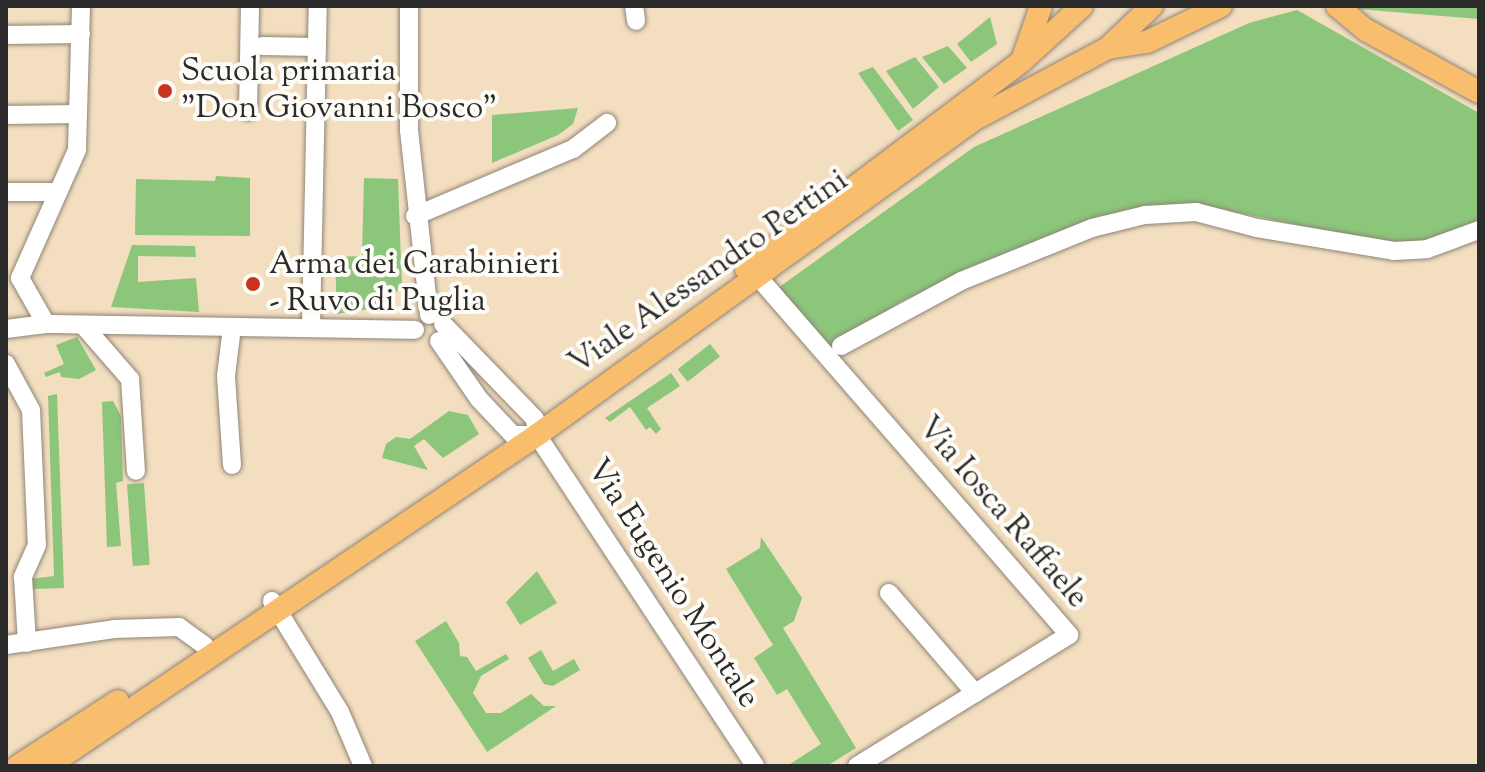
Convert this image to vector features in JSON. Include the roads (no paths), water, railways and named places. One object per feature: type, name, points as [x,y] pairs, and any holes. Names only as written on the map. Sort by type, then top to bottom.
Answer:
[{"type":"main road","points":[[1022,61],[1041,6]]},
{"type":"main road","name":"Viale Alessandro Pertini","points":[[536,427],[1022,61],[1082,6]]},
{"type":"main road","name":"Viale Alessandro Pertini","points":[[301,590],[536,427],[759,278],[975,119],[1108,48],[1152,6]]},
{"type":"main road","points":[[1108,48],[1147,42],[1221,6]]},
{"type":"main road","points":[[1337,6],[1366,30],[1479,92]]},
{"type":"main road","points":[[18,766],[219,642],[281,615],[301,590],[513,435],[536,427]]},
{"type":"main road","points":[[48,766],[219,642]]},
{"type":"street","points":[[46,324],[13,275],[77,150],[81,6]]},
{"type":"street","points":[[248,111],[250,6]]},
{"type":"street","points":[[311,328],[318,6]]},
{"type":"street","points":[[409,6],[415,216],[437,327],[479,399],[513,435]]},
{"type":"street","points":[[6,35],[81,34]]},
{"type":"street","points":[[262,46],[317,47]]},
{"type":"street","points":[[6,115],[78,114]]},
{"type":"street","points":[[415,216],[573,149],[607,123]]},
{"type":"street","points":[[6,192],[58,192]]},
{"type":"street","points":[[841,346],[961,281],[1092,228],[1145,215],[1196,212],[1257,228],[1394,251],[1427,249],[1479,230]]},
{"type":"street","name":"Via Iosca Raffaele","points":[[759,278],[1069,635],[857,766]]},
{"type":"street","points":[[6,329],[46,324],[415,330],[437,327]]},
{"type":"street","points":[[83,325],[130,379],[136,471]]},
{"type":"street","points":[[232,327],[226,376],[232,465]]},
{"type":"street","points":[[415,330],[421,342],[437,327]]},
{"type":"street","name":"Via Eugenio Montale","points":[[437,327],[536,427],[755,766]]},
{"type":"street","points":[[6,364],[31,410],[37,545],[23,577],[27,643]]},
{"type":"street","points":[[889,593],[975,693]]},
{"type":"street","points":[[281,615],[340,712],[363,766]]},
{"type":"street","points":[[6,645],[114,629],[179,627],[219,642]]},
{"type":"place","name":"Scuola primaria \"Don Giovanni Bosco\"","points":[[165,91]]},
{"type":"place","name":"Arma dei Carabinieri - Ruvo di Puglia","points":[[253,284]]}]
